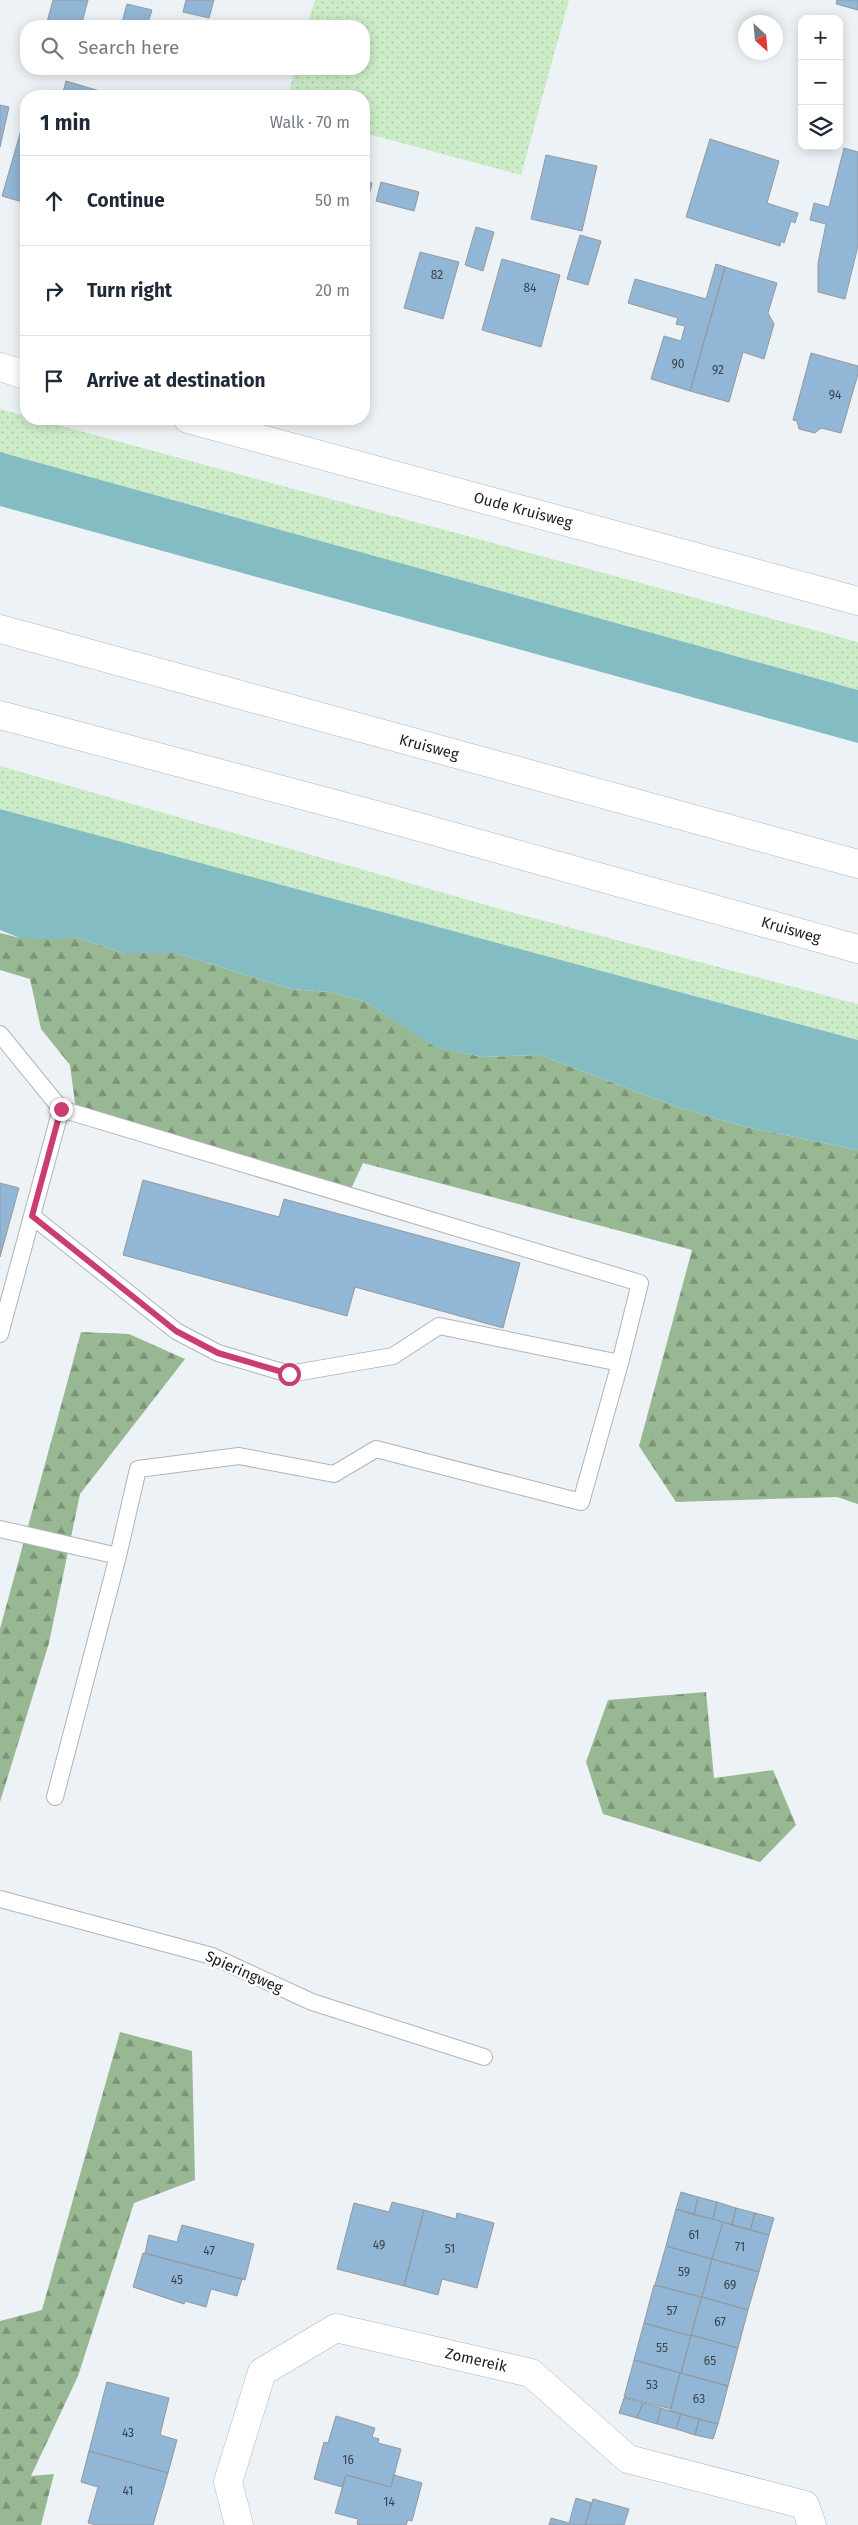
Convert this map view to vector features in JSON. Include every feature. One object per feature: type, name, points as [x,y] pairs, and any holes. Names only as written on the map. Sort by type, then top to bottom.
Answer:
[{"type":"main road","points":[[0,368],[20,373]]},
{"type":"main road","name":"Oude Kruisweg","points":[[210,425],[858,601]]},
{"type":"main road","name":"Kruisweg","points":[[0,628],[858,864]]},
{"type":"main road","name":"Kruisweg","points":[[0,715],[365,812],[858,949]]},
{"type":"main road","name":"Zomereik","points":[[239,2525],[228,2482],[262,2372],[336,2328],[531,2373],[628,2459],[805,2505],[812,2525]]},
{"type":"lane","points":[[0,1034],[61,1109],[640,1283],[581,1502],[376,1449],[334,1474],[239,1456],[138,1469],[118,1556],[55,1797]]},
{"type":"lane","points":[[0,1334],[61,1109]]},
{"type":"lane","points":[[32,1216],[176,1331],[218,1353],[289,1374],[393,1356],[440,1326],[620,1363]]},
{"type":"lane","points":[[0,1530],[118,1556]]},
{"type":"lane","name":"Spieringweg","points":[[0,1900],[212,1956],[312,2002],[484,2057]]},
{"type":"green space","points":[[315,0],[569,0],[521,175],[370,135],[370,90],[290,90],[293,75],[370,75],[370,20],[309,20]]},
{"type":"green space","points":[[0,409],[20,414],[20,425],[58,425],[858,642],[858,690],[0,452]]},
{"type":"green space","points":[[0,766],[511,912],[858,1004],[858,1040],[0,809]]},
{"type":"green space","points":[[0,933],[20,938],[75,937],[124,953],[176,953],[291,989],[329,992],[364,1001],[436,1047],[482,1057],[540,1055],[674,1106],[746,1127],[858,1150],[858,1504],[837,1497],[676,1502],[639,1446],[692,1250],[363,1163],[351,1189],[76,1111],[70,1065],[41,1029],[30,979],[0,970]]},
{"type":"green space","points":[[81,1332],[129,1334],[185,1359],[80,1494],[49,1643],[0,1802],[0,1629]]},
{"type":"green space","points":[[706,1692],[714,1778],[773,1770],[796,1825],[760,1862],[603,1814],[586,1762],[608,1700]]},
{"type":"green space","points":[[120,2032],[192,2051],[195,2180],[134,2203],[78,2376],[31,2476],[54,2474],[41,2525],[0,2525],[0,2321],[42,2310]]},
{"type":"water","points":[[0,452],[858,690],[858,743],[0,506]]},
{"type":"water","points":[[0,809],[858,1040],[858,1150],[746,1127],[674,1106],[540,1055],[482,1057],[435,1047],[364,1001],[329,992],[291,989],[176,953],[124,953],[75,937],[54,940],[20,938],[0,930]]},
{"type":"building","points":[[53,0],[88,0],[83,20],[48,20]]},
{"type":"building","points":[[186,0],[214,0],[209,18],[183,12]]},
{"type":"building","points":[[837,0],[858,0],[858,10],[836,4]]},
{"type":"building","points":[[127,4],[152,10],[149,20],[123,20]]},
{"type":"building","points":[[66,81],[96,90],[64,90]]},
{"type":"building","points":[[0,105],[9,107],[0,147]]},
{"type":"building","points":[[20,134],[20,201],[2,196]]},
{"type":"building","points":[[710,139],[779,161],[767,203],[798,213],[795,223],[791,221],[784,243],[781,241],[780,246],[686,217]]},
{"type":"building","points":[[844,148],[858,152],[858,246],[845,299],[818,292],[818,263],[826,224],[810,220],[814,203],[829,207]]},
{"type":"building","points":[[546,155],[597,166],[582,231],[531,219]]},
{"type":"building","points":[[381,182],[419,192],[414,211],[376,201]]},
{"type":"building","points":[[476,227],[494,232],[483,271],[465,265]]},
{"type":"building","points":[[580,235],[601,241],[588,285],[567,279]]},
{"type":"building","points":[[420,252],[459,262],[443,319],[404,308]]},
{"type":"building","points":[[502,259],[560,275],[541,347],[482,330]]},
{"type":"building","points":[[716,264],[725,267],[690,391],[651,379],[664,336],[681,341],[685,326],[676,324],[678,318],[628,303],[635,279],[706,299]]},
{"type":"building","points":[[725,267],[777,283],[768,313],[774,324],[764,359],[743,352],[729,402],[690,391]]},
{"type":"building","points":[[811,353],[858,366],[858,374],[841,433],[821,428],[815,433],[799,429],[797,421],[793,420]]},
{"type":"building","points":[[143,1180],[279,1217],[284,1199],[520,1263],[503,1328],[355,1287],[347,1316],[123,1255]]},
{"type":"building","points":[[0,1183],[19,1188],[0,1257]]},
{"type":"building","points":[[681,2192],[698,2197],[694,2215],[676,2209]]},
{"type":"building","points":[[698,2197],[717,2202],[713,2219],[694,2215]]},
{"type":"building","points":[[392,2202],[424,2210],[404,2286],[337,2269],[354,2203],[389,2212]]},
{"type":"building","points":[[717,2202],[736,2208],[732,2225],[713,2219]]},
{"type":"building","points":[[736,2208],[755,2213],[750,2230],[732,2225]]},
{"type":"building","points":[[676,2209],[723,2222],[712,2259],[666,2246]]},
{"type":"building","points":[[424,2210],[456,2219],[457,2213],[494,2223],[477,2288],[442,2279],[438,2295],[404,2286]]},
{"type":"building","points":[[755,2213],[774,2218],[769,2235],[750,2230]]},
{"type":"building","points":[[723,2222],[769,2235],[759,2272],[712,2259]]},
{"type":"building","points":[[182,2225],[254,2244],[245,2280],[145,2253],[149,2235],[177,2242]]},
{"type":"building","points":[[666,2246],[712,2259],[702,2297],[655,2285]]},
{"type":"building","points":[[143,2253],[242,2279],[237,2296],[211,2289],[206,2307],[185,2301],[184,2304],[133,2287]]},
{"type":"building","points":[[712,2259],[759,2272],[748,2310],[702,2297]]},
{"type":"building","points":[[654,2285],[701,2297],[691,2336],[644,2323]]},
{"type":"building","points":[[702,2297],[748,2310],[738,2348],[691,2335]]},
{"type":"building","points":[[644,2323],[691,2336],[681,2373],[634,2360]]},
{"type":"building","points":[[691,2335],[738,2348],[728,2386],[681,2373]]},
{"type":"building","points":[[634,2360],[680,2373],[671,2409],[624,2397]]},
{"type":"building","points":[[680,2373],[728,2386],[718,2424],[670,2411]]},
{"type":"building","points":[[107,2382],[169,2398],[160,2435],[177,2440],[168,2473],[89,2451]]},
{"type":"building","points":[[624,2398],[643,2403],[637,2418],[619,2413]]},
{"type":"building","points":[[643,2403],[661,2408],[657,2424],[637,2418]]},
{"type":"building","points":[[661,2408],[681,2414],[676,2429],[657,2424]]},
{"type":"building","points":[[681,2414],[699,2419],[695,2435],[676,2429]]},
{"type":"building","points":[[336,2416],[375,2428],[372,2437],[379,2439],[378,2443],[401,2449],[391,2487],[346,2475],[342,2487],[314,2479],[324,2442],[328,2443]]},
{"type":"building","points":[[699,2419],[718,2424],[713,2439],[695,2435]]},
{"type":"building","points":[[89,2451],[168,2473],[153,2525],[97,2525],[88,2523],[98,2487],[81,2482]]},
{"type":"building","points":[[346,2475],[391,2487],[394,2475],[422,2483],[412,2521],[408,2520],[406,2525],[362,2525],[357,2524],[358,2519],[335,2513]]},
{"type":"building","points":[[576,2498],[592,2503],[585,2525],[549,2525],[551,2518],[569,2523]]},
{"type":"building","points":[[593,2499],[629,2509],[624,2525],[585,2525]]},
{"type":"route","points":[[61,1109],[32,1216],[176,1331],[218,1353],[289,1374]]}]
